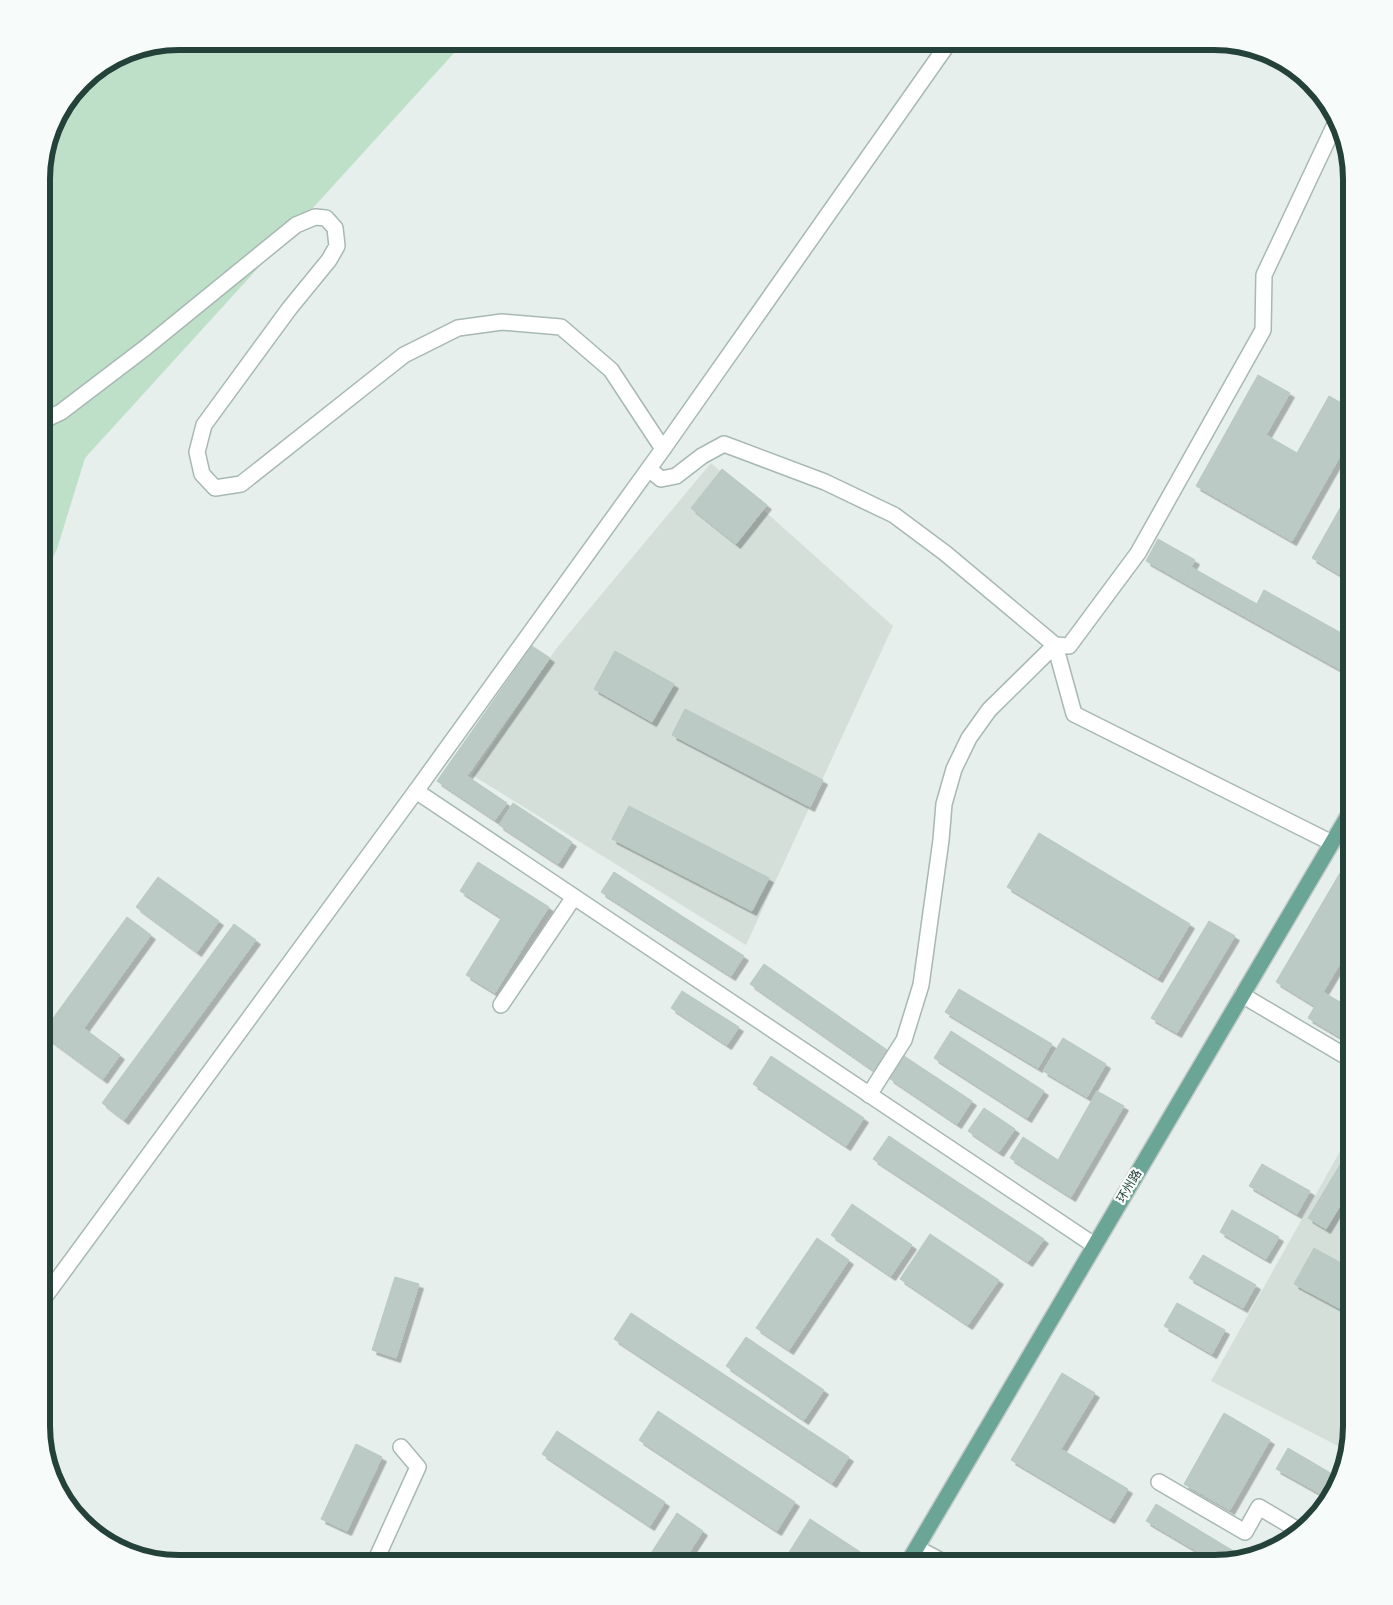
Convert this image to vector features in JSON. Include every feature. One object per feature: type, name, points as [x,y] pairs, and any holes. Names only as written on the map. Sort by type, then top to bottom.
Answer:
[{"type":"main road","name":"环州路","points":[[912,1555],[1343,824]]},
{"type":"street","points":[[50,1290],[416,791],[663,449],[944,50]]},
{"type":"street","points":[[649,468],[661,479],[676,476],[702,456],[724,444],[825,482],[894,515],[946,553],[1055,644],[1069,646],[1138,553],[1263,330],[1264,275],[1333,129]]},
{"type":"street","points":[[50,417],[61,412],[145,348],[296,225],[315,217],[326,218],[335,228],[337,246],[329,260],[289,309],[204,425],[198,452],[202,474],[215,488],[240,484],[277,457],[404,355],[458,328],[502,322],[562,327],[611,370],[663,449]]},
{"type":"street","points":[[1055,644],[1074,714],[1332,843]]},
{"type":"street","points":[[869,1095],[904,1040],[921,985],[941,840],[944,804],[954,769],[969,738],[989,710],[1055,644]]},
{"type":"street","points":[[416,791],[1094,1245]]},
{"type":"street","points":[[501,1005],[574,897]]},
{"type":"street","points":[[1242,995],[1343,1055]]},
{"type":"street","points":[[378,1555],[418,1467],[401,1447]]},
{"type":"street","points":[[1159,1482],[1245,1532],[1259,1507],[1293,1527]]},
{"type":"street","points":[[916,1548],[930,1555]]},
{"type":"shaded area","points":[[711,463],[893,626],[746,945],[472,775],[556,649]]},
{"type":"shaded area","points":[[1343,1146],[1341,1448],[1211,1381]]},
{"type":"green space","points":[[171,50],[457,50],[85,458],[57,549],[50,563],[50,171],[54,146],[72,107],[88,88],[107,72],[130,60],[154,52]]},
{"type":"building","points":[[1258,375],[1290,393],[1266,435],[1297,453],[1329,396],[1343,404],[1343,451],[1292,541],[1196,486]]},
{"type":"building","points":[[722,469],[767,505],[736,544],[691,508]]},
{"type":"building","points":[[1343,503],[1343,576],[1312,558]]},
{"type":"building","points":[[1158,539],[1195,560],[1183,582],[1146,561]]},
{"type":"building","points":[[1191,567],[1257,604],[1249,619],[1183,582]]},
{"type":"building","points":[[1264,590],[1343,634],[1343,671],[1249,619]]},
{"type":"building","points":[[532,646],[550,658],[467,776],[507,803],[495,820],[437,781]]},
{"type":"building","points":[[615,651],[674,684],[652,722],[594,689]]},
{"type":"building","points":[[685,709],[823,780],[810,807],[672,735]]},
{"type":"building","points":[[513,803],[572,842],[558,864],[499,825]]},
{"type":"building","points":[[629,806],[769,878],[752,911],[612,839]]},
{"type":"building","points":[[1039,833],[1190,924],[1158,978],[1007,887]]},
{"type":"building","points":[[478,862],[549,907],[530,936],[460,891]]},
{"type":"building","points":[[614,872],[744,956],[731,976],[601,892]]},
{"type":"building","points":[[1340,873],[1343,875],[1343,958],[1315,1006],[1276,982]]},
{"type":"building","points":[[158,877],[219,921],[197,952],[136,907]]},
{"type":"building","points":[[127,917],[151,935],[84,1028],[59,1010]]},
{"type":"building","points":[[502,917],[530,936],[495,993],[466,975]]},
{"type":"building","points":[[1209,921],[1235,936],[1177,1033],[1151,1018]]},
{"type":"building","points":[[234,924],[256,940],[124,1120],[102,1103]]},
{"type":"building","points":[[764,964],[890,1052],[876,1072],[750,984]]},
{"type":"building","points":[[959,989],[1052,1044],[1038,1068],[945,1012]]},
{"type":"building","points":[[682,991],[739,1027],[727,1045],[671,1008]]},
{"type":"building","points":[[1323,992],[1343,1004],[1343,1039],[1308,1018]]},
{"type":"building","points":[[59,1010],[120,1055],[103,1079],[50,1040],[50,1023]]},
{"type":"building","points":[[951,1031],[1044,1091],[1027,1118],[934,1058]]},
{"type":"building","points":[[1063,1038],[1106,1064],[1087,1097],[1043,1071]]},
{"type":"building","points":[[771,1056],[864,1118],[846,1146],[753,1084]]},
{"type":"building","points":[[904,1056],[972,1101],[957,1124],[889,1078]]},
{"type":"building","points":[[1097,1091],[1124,1106],[1071,1197],[1010,1158],[1023,1137],[1058,1160]]},
{"type":"building","points":[[984,1108],[1015,1129],[999,1152],[968,1131]]},
{"type":"building","points":[[889,1136],[944,1173],[929,1196],[873,1159]]},
{"type":"building","points":[[1343,1160],[1343,1201],[1326,1229],[1308,1218]]},
{"type":"building","points":[[1262,1164],[1310,1191],[1297,1214],[1249,1186]]},
{"type":"building","points":[[944,1173],[1044,1239],[1028,1262],[929,1196]]},
{"type":"building","points":[[852,1204],[912,1245],[891,1276],[831,1235]]},
{"type":"building","points":[[1232,1210],[1279,1237],[1266,1259],[1220,1232]]},
{"type":"building","points":[[930,1234],[999,1280],[968,1325],[900,1279]]},
{"type":"building","points":[[817,1238],[849,1260],[789,1350],[756,1328]]},
{"type":"building","points":[[1314,1248],[1343,1264],[1343,1310],[1294,1284]]},
{"type":"building","points":[[1203,1255],[1256,1285],[1243,1308],[1189,1278]]},
{"type":"building","points":[[395,1277],[419,1284],[396,1358],[372,1350]]},
{"type":"building","points":[[1177,1303],[1225,1330],[1212,1354],[1164,1326]]},
{"type":"building","points":[[631,1313],[849,1457],[832,1483],[614,1339]]},
{"type":"building","points":[[746,1337],[824,1390],[804,1420],[726,1366]]},
{"type":"building","points":[[1062,1373],[1095,1393],[1061,1449],[1128,1489],[1110,1519],[1011,1460]]},
{"type":"building","points":[[658,1411],[795,1502],[777,1531],[639,1440]]},
{"type":"building","points":[[1224,1413],[1270,1440],[1230,1510],[1184,1484]]},
{"type":"building","points":[[557,1431],[665,1502],[650,1526],[542,1454]]},
{"type":"building","points":[[356,1444],[382,1457],[347,1531],[321,1519]]},
{"type":"building","points":[[1288,1448],[1333,1475],[1323,1495],[1276,1469]]},
{"type":"building","points":[[1156,1504],[1237,1553],[1203,1555],[1146,1521]]},
{"type":"building","points":[[677,1513],[703,1531],[688,1555],[650,1555]]},
{"type":"building","points":[[810,1519],[865,1555],[787,1555]]}]
